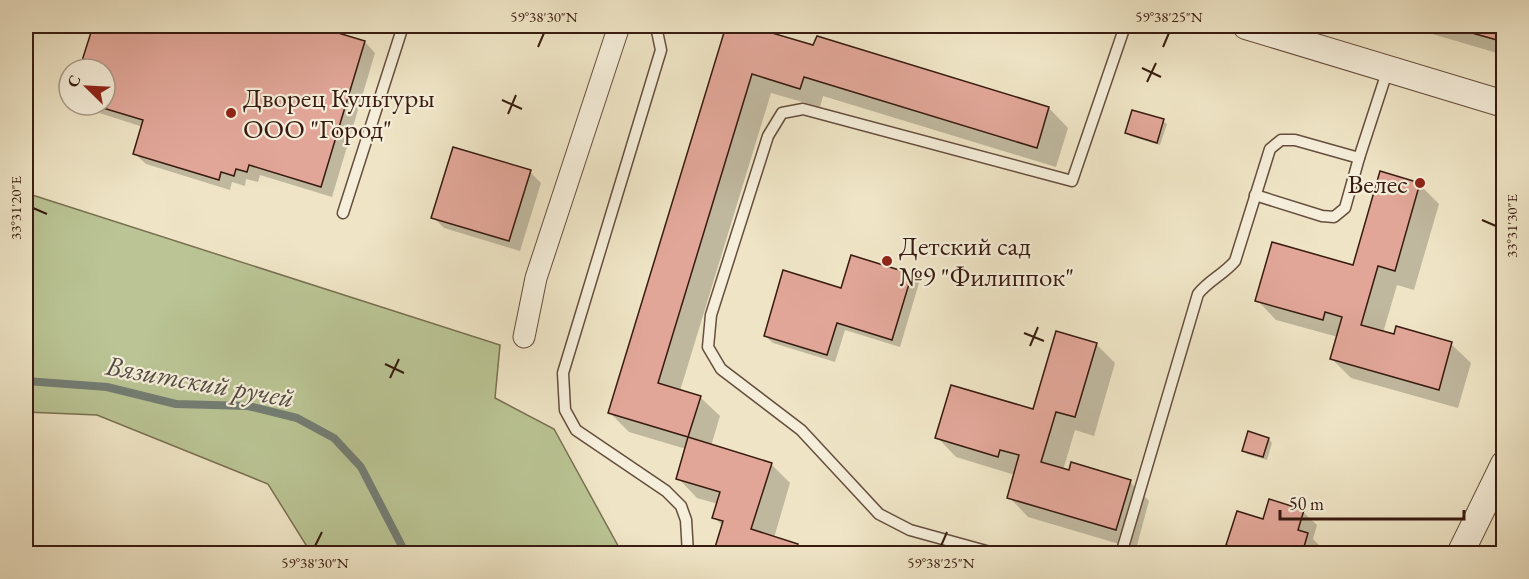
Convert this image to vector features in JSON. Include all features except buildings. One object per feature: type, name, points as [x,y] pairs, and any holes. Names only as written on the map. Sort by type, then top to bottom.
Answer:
[{"type":"street","points":[[524,336],[536,278],[619,26]]},
{"type":"street","points":[[1246,26],[1503,104]]},
{"type":"street","points":[[1461,554],[1503,464]]},
{"type":"lane","points":[[343,213],[403,26]]},
{"type":"lane","points":[[653,26],[657,31],[661,50],[563,373],[565,410],[576,430],[666,491],[681,506],[686,520],[688,554]]},
{"type":"lane","points":[[996,554],[910,530],[879,514],[801,430],[721,369],[708,346],[711,315],[768,136],[782,113],[803,109],[1072,181],[1125,26]]},
{"type":"lane","points":[[1255,195],[1322,216],[1334,217],[1345,208],[1388,69]]},
{"type":"lane","points":[[1121,554],[1198,294],[1209,281],[1224,273],[1235,261],[1270,149],[1281,140],[1295,140],[1359,158]]},
{"type":"green space","points":[[26,193],[500,345],[495,398],[554,429],[622,553],[311,553],[268,484],[97,415],[26,412]]},
{"type":"waterway","name":"Вязитский ручей","points":[[26,381],[107,387],[176,404],[248,406],[297,418],[334,438],[361,467],[406,554]]},
{"type":"place","name":"Дворец Культуры ООО \"Город\"","points":[[231,113]]},
{"type":"place","name":"Велес","points":[[1420,183]]},
{"type":"place","name":"Детский сад №9 \"Филиппок\"","points":[[887,261]]}]
